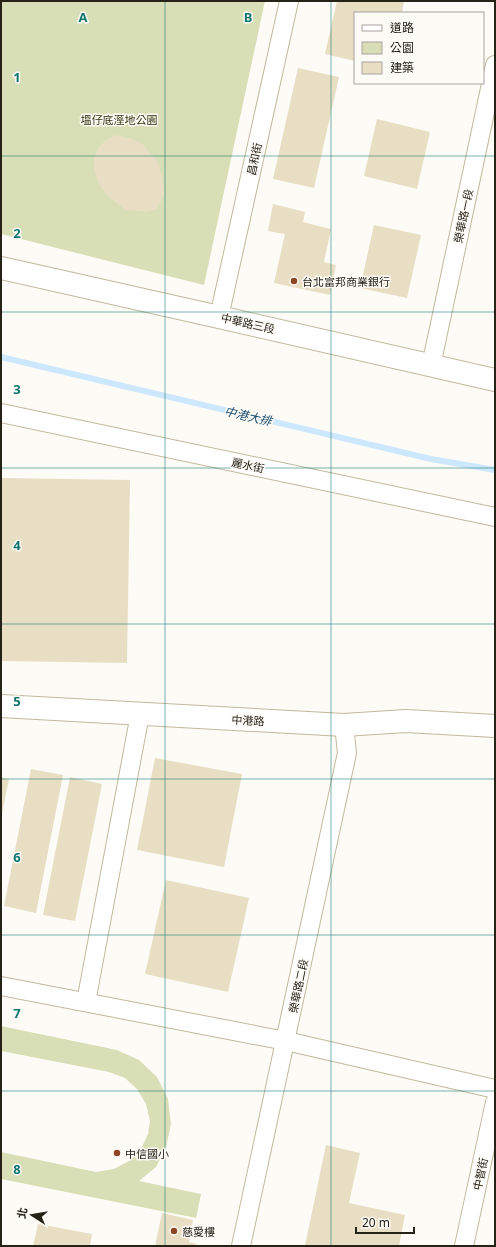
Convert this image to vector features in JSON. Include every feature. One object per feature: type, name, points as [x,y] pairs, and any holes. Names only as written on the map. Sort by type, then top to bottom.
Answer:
[{"type":"street","name":"昌和街","points":[[219,316],[289,1]]},
{"type":"street","name":"榮華路一段","points":[[431,366],[495,65]]},
{"type":"street","name":"中華路三段","points":[[1,268],[219,316],[495,380]]},
{"type":"street","name":"麗水街","points":[[1,413],[495,517]]},
{"type":"street","name":"中港路","points":[[1,706],[344,725],[406,721],[495,726]]},
{"type":"street","points":[[86,1002],[140,714]]},
{"type":"street","name":"榮華路二段","points":[[241,1246],[347,753],[344,725]]},
{"type":"street","points":[[1,986],[286,1041],[495,1088]]},
{"type":"street","name":"中智街","points":[[464,1246],[495,1102]]},
{"type":"green space","name":"塭仔底溼地公園","points":[[1,1],[265,1],[204,285],[1,234]]},
{"type":"green space","points":[[1,1026],[117,1050],[139,1060],[157,1077],[168,1099],[171,1124],[166,1147],[156,1167],[139,1181],[201,1194],[196,1218],[1,1179],[1,1152],[96,1172],[114,1169],[129,1161],[141,1149],[148,1134],[150,1121],[146,1104],[137,1089],[125,1078],[109,1072],[1,1051]]},
{"type":"building","points":[[337,1],[404,1],[402,12],[354,12],[354,61],[325,54]]},
{"type":"building","points":[[298,68],[339,77],[314,188],[273,179]]},
{"type":"building","points":[[377,119],[430,132],[417,189],[364,176]]},
{"type":"building","points":[[116,135],[132,139],[144,145],[157,161],[163,179],[164,195],[157,209],[147,212],[126,210],[107,196],[98,183],[94,166],[94,158],[99,147],[106,140]]},
{"type":"building","points":[[273,204],[305,212],[303,222],[331,229],[324,262],[336,265],[330,295],[274,283],[285,234],[268,231]]},
{"type":"building","points":[[374,225],[421,235],[407,298],[360,288]]},
{"type":"building","points":[[1,478],[130,480],[127,663],[1,661]]},
{"type":"building","points":[[155,758],[242,774],[224,867],[137,850]]},
{"type":"building","points":[[31,769],[63,775],[36,913],[4,906]]},
{"type":"building","points":[[1,777],[9,779],[2,813],[1,813]]},
{"type":"building","points":[[70,777],[102,784],[75,921],[43,915]]},
{"type":"building","points":[[166,880],[249,898],[228,992],[145,974]]},
{"type":"building","points":[[326,1145],[360,1153],[349,1203],[405,1215],[399,1246],[305,1246]]},
{"type":"building","name":"慈愛樓","points":[[162,1213],[193,1220],[189,1242],[196,1244],[196,1246],[155,1246]]},
{"type":"building","points":[[38,1224],[92,1234],[90,1246],[33,1246]]},
{"type":"waterway","name":"中港大排","points":[[1,357],[431,459],[495,470]]},
{"type":"place","name":"台北富邦商業銀行","points":[[294,281]]},
{"type":"place","name":"中信國小","points":[[117,1153]]},
{"type":"place","name":"慈愛樓","points":[[174,1231]]}]
